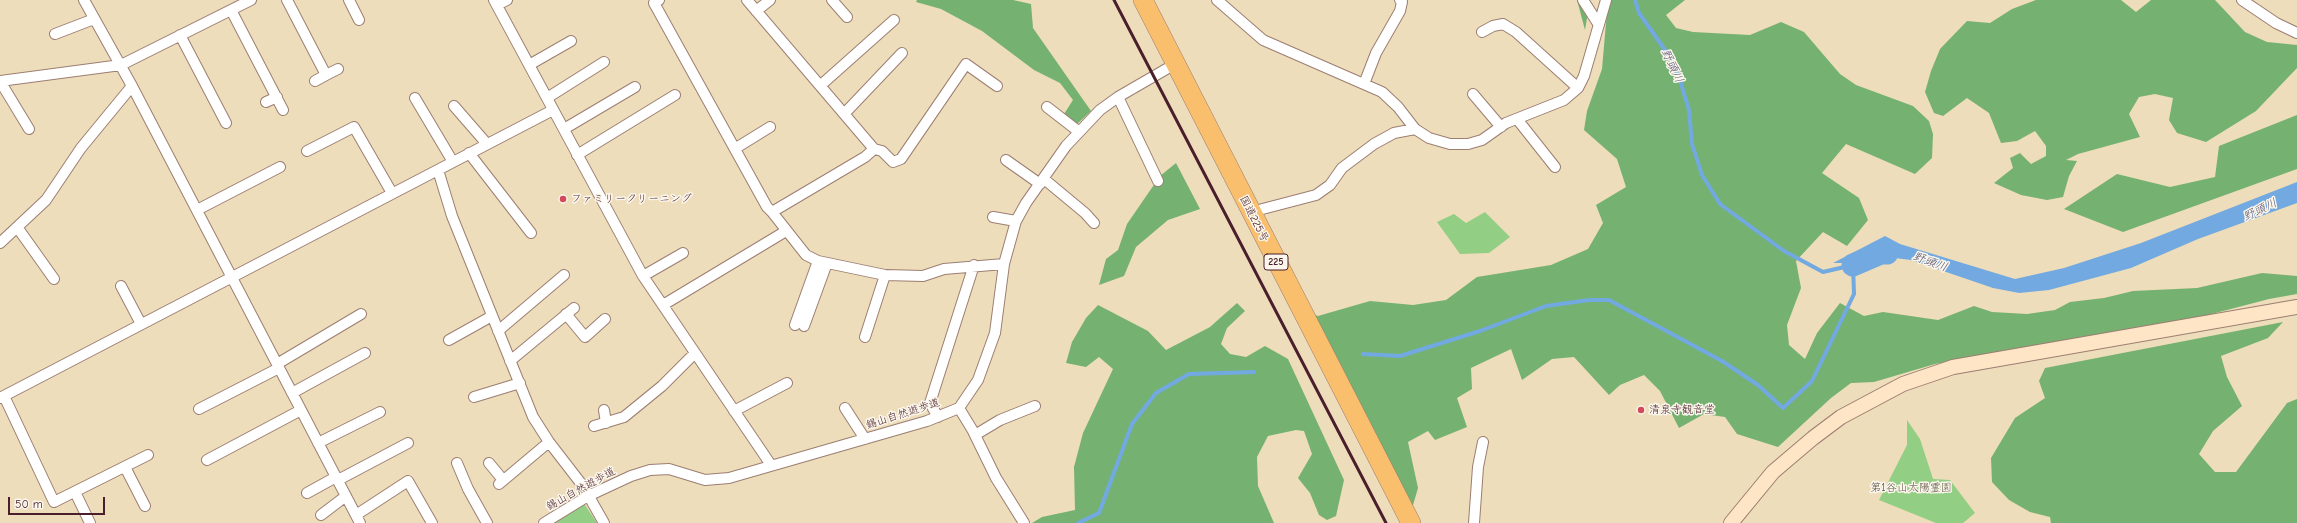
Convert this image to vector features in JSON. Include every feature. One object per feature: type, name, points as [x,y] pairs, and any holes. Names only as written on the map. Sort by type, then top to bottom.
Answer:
[{"type":"highway","name":"国道225号","points":[[1143,0],[1250,212],[1411,523]]},
{"type":"street","points":[[86,0],[94,19],[121,65],[358,519],[408,481],[432,523]]},
{"type":"street","points":[[29,129],[0,81],[121,65],[248,0]]},
{"type":"street","points":[[287,0],[326,75]]},
{"type":"street","points":[[349,0],[359,20]]},
{"type":"street","points":[[507,0],[496,3],[644,276],[771,465]]},
{"type":"street","points":[[659,0],[654,3],[772,212],[806,255],[822,262],[885,275],[923,276],[944,269],[1004,264]]},
{"type":"street","points":[[746,0],[821,85],[874,149],[882,151],[893,162],[901,159],[966,64],[997,86]]},
{"type":"street","points":[[756,11],[770,0]]},
{"type":"street","points":[[832,0],[847,17]]},
{"type":"street","points":[[1217,0],[1263,40],[1382,92],[1398,107],[1415,129],[1429,138],[1450,144],[1468,144],[1482,140],[1501,127],[1517,119],[1564,100],[1578,88],[1584,76],[1606,0]]},
{"type":"street","points":[[1364,84],[1376,53],[1400,11],[1402,2],[1400,0]]},
{"type":"street","points":[[1584,0],[1599,25]]},
{"type":"street","points":[[2242,0],[2254,4],[2297,33]]},
{"type":"street","points":[[231,10],[283,110]]},
{"type":"street","points":[[55,34],[94,19]]},
{"type":"street","points":[[821,85],[894,20]]},
{"type":"street","points":[[1482,32],[1493,26],[1503,24],[1516,32],[1578,88]]},
{"type":"street","points":[[180,36],[226,123]]},
{"type":"street","points":[[529,65],[571,41]]},
{"type":"street","points":[[844,114],[902,53]]},
{"type":"street","points":[[547,98],[604,62]]},
{"type":"street","points":[[1024,523],[996,478],[975,435],[959,408],[978,380],[995,333],[1004,264],[1016,221],[1042,181],[1078,131],[1100,110],[1118,97],[1175,64]]},
{"type":"street","points":[[315,81],[338,69]]},
{"type":"street","points":[[0,243],[46,200],[80,148],[132,86]]},
{"type":"street","points":[[564,129],[635,86]]},
{"type":"street","points":[[1473,94],[1501,127]]},
{"type":"street","points":[[578,155],[674,95]]},
{"type":"street","points":[[266,102],[277,97]]},
{"type":"street","points":[[1118,97],[1158,181]]},
{"type":"street","points":[[415,98],[452,162]]},
{"type":"street","points":[[454,106],[487,144]]},
{"type":"street","points":[[1047,107],[1078,131]]},
{"type":"street","points":[[148,455],[54,502],[2,397],[231,276],[553,110]]},
{"type":"street","points":[[1517,119],[1555,166]]},
{"type":"street","points":[[307,151],[354,127],[392,193]]},
{"type":"street","points":[[736,148],[770,127]]},
{"type":"street","points":[[1250,212],[1316,195],[1330,185],[1342,168],[1374,144],[1394,133],[1415,129]]},
{"type":"street","points":[[772,212],[865,157],[874,149]]},
{"type":"street","points":[[469,154],[531,233]]},
{"type":"street","points":[[1006,160],[1042,181],[1085,213],[1094,223]]},
{"type":"street","points":[[197,210],[280,167]]},
{"type":"street","points":[[438,170],[452,216],[533,417],[549,442],[584,486],[588,496],[604,523]]},
{"type":"street","points":[[993,217],[1016,221]]},
{"type":"street","points":[[17,227],[54,279]]},
{"type":"street","points":[[663,305],[786,231]]},
{"type":"street","points":[[644,276],[683,252]]},
{"type":"street","points":[[800,326],[822,262]]},
{"type":"street","points":[[938,417],[930,402],[974,266]]},
{"type":"street","points":[[498,330],[564,275]]},
{"type":"street","points":[[865,337],[885,275]]},
{"type":"street","points":[[121,286],[141,324]]},
{"type":"street","points":[[1731,523],[1756,490],[1794,453],[1841,417],[1903,384],[1953,367],[2297,307]]},
{"type":"street","points":[[510,361],[570,311],[584,337],[605,320]]},
{"type":"street","points":[[199,409],[278,366],[340,322],[362,314]]},
{"type":"street","points":[[449,340],[492,316]]},
{"type":"street","points":[[292,393],[365,353]]},
{"type":"street","points":[[594,426],[624,417],[662,386],[695,353]]},
{"type":"street","points":[[474,397],[520,383]]},
{"type":"street","points":[[734,411],[787,384]]},
{"type":"street","points":[[975,435],[1000,420],[1035,406]]},
{"type":"street","points":[[845,408],[865,439]]},
{"type":"street","name":"錫山自然遊歩道","points":[[544,523],[588,496],[632,476],[650,470],[668,469],[705,480],[730,478],[938,417],[959,408]]},
{"type":"street","points":[[207,460],[301,410]]},
{"type":"street","points":[[604,410],[606,423]]},
{"type":"street","points":[[318,443],[380,412]]},
{"type":"street","points":[[489,463],[501,482],[549,442]]},
{"type":"street","points":[[1474,523],[1478,467],[1483,442]]},
{"type":"street","points":[[307,493],[408,443]]},
{"type":"street","points":[[457,463],[468,489],[487,523]]},
{"type":"street","points":[[125,467],[145,506]]},
{"type":"street","points":[[75,492],[90,523]]},
{"type":"street","points":[[321,515],[346,496]]},
{"type":"green space","points":[[917,0],[1013,0],[1031,4],[1033,28],[1091,111],[1076,125],[1064,114],[1073,100],[1060,83],[1034,70],[982,31],[941,9],[916,2]]},
{"type":"green space","points":[[1577,0],[1590,0],[1585,30]]},
{"type":"green space","points":[[1608,0],[1685,0],[1666,15],[1676,28],[1693,32],[1750,35],[1781,22],[1804,32],[1840,74],[1856,85],[1913,106],[1929,121],[1933,134],[1932,158],[1915,174],[1846,144],[1822,173],[1859,198],[1868,220],[1847,246],[1823,232],[1796,261],[1801,288],[1787,325],[1789,345],[1805,359],[1817,333],[1840,303],[1864,316],[1883,312],[1938,320],[1974,306],[1992,312],[2027,314],[2055,310],[2070,302],[2104,298],[2133,291],[2197,288],[2262,273],[2297,276],[2297,294],[2269,299],[2181,322],[1935,364],[1874,382],[1851,383],[1831,398],[1778,447],[1737,434],[1725,417],[1704,414],[1679,428],[1660,391],[1644,375],[1620,385],[1609,395],[1574,357],[1552,359],[1522,380],[1511,349],[1471,368],[1472,389],[1457,398],[1467,427],[1435,440],[1428,431],[1408,442],[1418,488],[1411,512],[1307,312],[1318,316],[1370,301],[1413,305],[1446,300],[1477,277],[1551,265],[1588,249],[1603,223],[1596,205],[1626,187],[1617,159],[1584,130],[1587,111],[1602,69]]},
{"type":"green space","points":[[2036,0],[2121,0],[2136,12],[2151,0],[2215,0],[2245,32],[2267,42],[2297,45],[2297,68],[2256,111],[2206,142],[2177,133],[2169,120],[2173,98],[2155,94],[2139,97],[2129,114],[2140,137],[2078,154],[2066,160],[2077,161],[2069,176],[2063,197],[2047,200],[2021,195],[1994,183],[2013,168],[2010,158],[2020,153],[2031,164],[2046,156],[2046,146],[2035,131],[2017,141],[2001,143],[1989,113],[1967,98],[1943,116],[1934,113],[1925,92],[1931,71],[1940,49],[1967,21],[1990,23],[2012,9]]},
{"type":"green space","points":[[2297,115],[2297,169],[2123,232],[2064,209],[2117,174],[2170,187],[2215,177],[2219,146]]},
{"type":"green space","points":[[1176,163],[1200,209],[1168,220],[1136,247],[1124,276],[1099,285],[1106,259],[1118,250],[1127,224],[1160,176]]},
{"type":"green space","points":[[1485,212],[1510,237],[1489,253],[1460,254],[1437,222],[1454,214],[1466,223]]},
{"type":"green space","points":[[1237,303],[1245,311],[1227,328],[1221,344],[1230,354],[1246,357],[1265,346],[1288,359],[1344,480],[1336,516],[1327,520],[1319,515],[1310,493],[1298,478],[1312,454],[1304,431],[1296,430],[1268,436],[1257,457],[1258,486],[1274,523],[1032,523],[1042,517],[1075,510],[1074,467],[1083,433],[1113,369],[1099,357],[1086,367],[1066,363],[1072,342],[1086,318],[1098,305],[1148,331],[1166,350],[1210,327]]},
{"type":"green space","points":[[2283,322],[2268,338],[2221,356],[2227,377],[2242,406],[2213,431],[2199,454],[2215,472],[2236,472],[2287,403],[2297,399],[2297,523],[2051,523],[2050,517],[2030,512],[2009,500],[1992,482],[1991,458],[2015,418],[2045,398],[2039,381],[2045,368]]},
{"type":"green space","name":"第1谷山太陽霊園","points":[[1907,420],[1920,439],[1933,479],[1950,480],[1975,513],[1963,523],[1936,523],[1879,500],[1907,445]]},
{"type":"green space","points":[[583,502],[597,523],[551,523]]},
{"type":"water","points":[[2297,182],[2297,203],[2198,239],[2131,268],[2049,290],[2019,293],[1993,288],[1911,260],[1887,257],[1868,263],[1833,263],[1885,236],[1900,244],[2015,279],[2064,268],[2141,243]]},
{"type":"waterway","points":[[1363,354],[1400,356],[1480,331],[1546,306],[1589,300],[1609,300],[1722,361],[1758,385],[1783,408],[1812,381],[1854,294],[1853,265],[1823,272],[1784,251],[1720,204],[1702,175],[1692,144],[1689,110],[1678,74],[1665,50],[1639,13],[1635,0]]},
{"type":"waterway","name":"野頭川","points":[[1853,265],[1881,253],[1887,253]]},
{"type":"waterway","points":[[1078,523],[1099,513],[1132,424],[1156,393],[1189,374],[1254,372]]},
{"type":"railway","points":[[1114,0],[1386,523]]},
{"type":"place","name":"ファミリークリーニング","points":[[563,199]]},
{"type":"place","name":"清泉寺観音堂","points":[[1641,410]]}]
